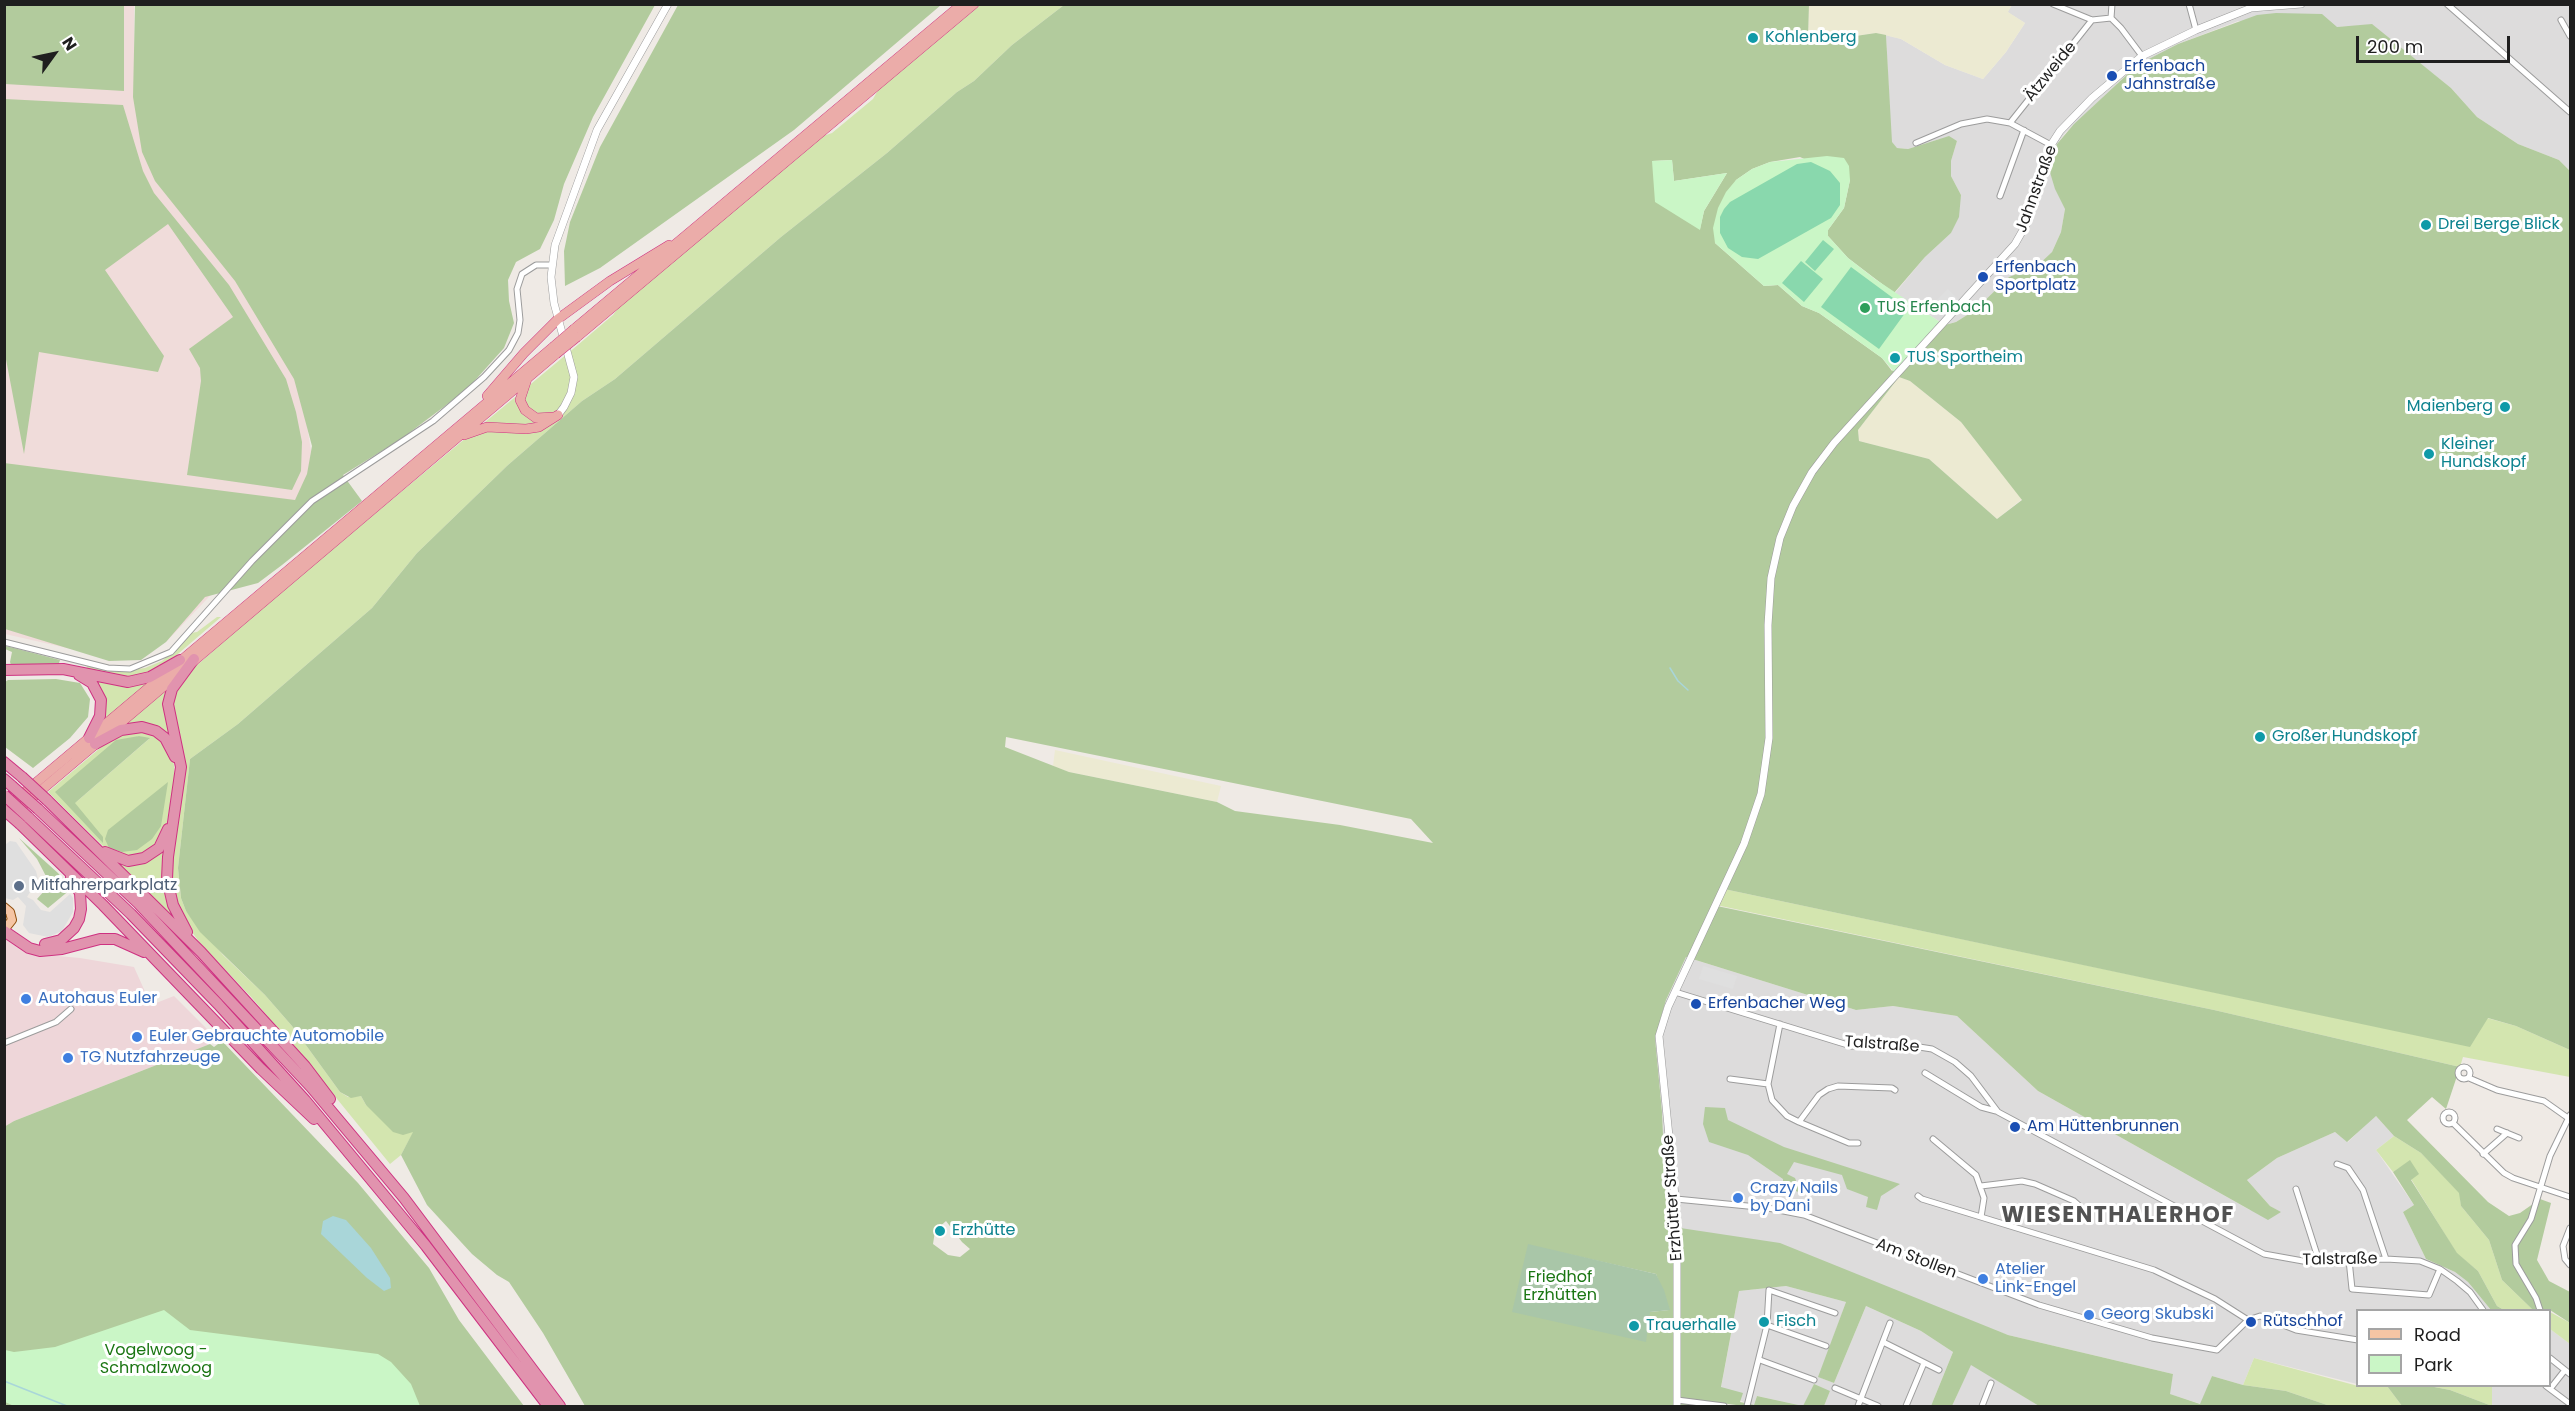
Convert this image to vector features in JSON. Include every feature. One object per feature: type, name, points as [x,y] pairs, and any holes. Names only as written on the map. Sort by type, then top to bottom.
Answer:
[{"type":"highway","points":[[576,333],[679,241],[962,4]]},
{"type":"highway","points":[[4,821],[180,660],[456,437],[576,333],[974,4]]},
{"type":"highway","points":[[481,406],[488,394],[524,353],[558,319],[610,280],[659,249],[679,241]]},
{"type":"highway","points":[[378,498],[481,406],[555,351]]},
{"type":"highway","points":[[529,376],[520,400],[525,410],[536,418],[542,419],[558,415]]},
{"type":"highway","points":[[456,437],[487,427],[526,429],[539,427],[558,415]]},
{"type":"highway","points":[[362,511],[194,659],[4,810],[24,820],[131,914],[210,996],[338,1139],[426,1246],[548,1407]]},
{"type":"highway","points":[[194,659],[178,679],[168,698],[168,715],[181,767],[167,879],[179,919],[201,952]]},
{"type":"highway","points":[[4,672],[73,670],[128,682],[150,677],[180,660]]},
{"type":"highway","points":[[4,672],[62,673],[88,679],[99,693],[101,707],[92,741]]},
{"type":"highway","points":[[80,833],[106,853],[120,859],[144,858],[159,848],[164,840],[177,780],[175,757],[165,738],[156,731],[131,727],[92,741]]},
{"type":"highway","points":[[4,762],[47,800],[201,952],[305,1066],[363,1149]]},
{"type":"highway","points":[[8,782],[138,903],[311,1087],[431,1233],[560,1407]]},
{"type":"highway","points":[[4,795],[67,869],[158,960],[261,1069],[338,1139]]},
{"type":"highway","points":[[7,929],[31,943],[49,945],[61,940],[74,928],[81,909],[80,893],[67,869]]},
{"type":"highway","points":[[7,929],[28,948],[40,951],[62,949],[100,939],[115,939],[133,945],[158,960]]},
{"type":"main road","points":[[4,907],[12,916],[7,929]]},
{"type":"street","points":[[558,415],[571,393],[574,377],[552,288],[555,245],[597,130],[668,4]]},
{"type":"street","points":[[2053,4],[2092,20],[2111,18]]},
{"type":"street","points":[[2112,4],[2111,18],[2142,56]]},
{"type":"street","points":[[2189,4],[2196,30]]},
{"type":"street","name":"Jahnstraße","points":[[1675,992],[1744,844],[1761,794],[1769,738],[1769,607],[1774,564],[1780,537],[1802,490],[1822,457],[2015,244],[2027,223],[2051,145],[2060,131],[2091,98],[2142,56],[2196,30],[2251,8],[2301,4]]},
{"type":"street","points":[[2447,4],[2571,112]]},
{"type":"street","name":"Ätzweide","points":[[2010,123],[2092,20]]},
{"type":"street","points":[[2561,20],[2571,36]]},
{"type":"street","points":[[1916,143],[1972,121],[1987,119],[2010,123],[2051,145]]},
{"type":"street","points":[[2000,196],[2024,130]]},
{"type":"street","points":[[4,642],[108,669],[130,669],[171,652],[252,561],[312,501],[433,421],[484,377],[509,350],[518,333],[520,320],[517,289],[522,274],[536,265],[552,265]]},
{"type":"street","name":"Talstraße","points":[[1675,992],[1851,1046],[1873,1047],[1900,1044],[1932,1049],[1955,1062],[1971,1076],[1998,1112]]},
{"type":"street","name":"Erzhütter Straße","points":[[1675,992],[1663,1020],[1659,1042],[1676,1199],[1677,1403]]},
{"type":"street","points":[[4,1043],[56,1022],[71,1009]]},
{"type":"street","points":[[1780,1024],[1768,1084],[1772,1100],[1779,1110],[1799,1122],[1849,1143],[1858,1143]]},
{"type":"street","name":"Talstraße","points":[[1925,1073],[1981,1107],[1998,1112],[2264,1254],[2286,1259],[2319,1261],[2386,1259],[2420,1261],[2440,1269],[2470,1292],[2482,1309]]},
{"type":"street","points":[[2469,1078],[2497,1090],[2544,1101],[2569,1116],[2550,1156],[2531,1219],[2515,1245],[2516,1264],[2536,1298],[2539,1309]]},
{"type":"street","points":[[1730,1079],[1768,1084]]},
{"type":"street","points":[[1799,1122],[1811,1103],[1828,1089],[1853,1086],[1895,1090]]},
{"type":"street","points":[[2453,1123],[2483,1154],[2512,1178],[2571,1197]]},
{"type":"street","points":[[2497,1129],[2519,1138]]},
{"type":"street","points":[[2483,1154],[2507,1133]]},
{"type":"street","points":[[1933,1140],[1976,1175],[1984,1198],[1981,1217]]},
{"type":"street","points":[[2337,1164],[2348,1168],[2363,1190],[2386,1259]]},
{"type":"street","points":[[1981,1186],[2022,1181],[2035,1184],[2074,1201],[2083,1209]]},
{"type":"street","points":[[2296,1189],[2319,1261]]},
{"type":"street","points":[[1918,1196],[2154,1270],[2215,1299],[2248,1320],[2260,1316],[2296,1330],[2356,1340]]},
{"type":"street","name":"Am Stollen","points":[[1676,1199],[1768,1208],[1804,1215],[2038,1305],[2152,1338],[2217,1350],[2248,1320]]},
{"type":"street","points":[[2571,1228],[2563,1246],[2565,1259],[2571,1265]]},
{"type":"street","points":[[2349,1260],[2352,1289],[2429,1295],[2440,1269]]},
{"type":"street","points":[[1747,1407],[1767,1325],[1769,1290],[1835,1313]]},
{"type":"street","points":[[1858,1407],[1890,1323]]},
{"type":"street","points":[[1767,1325],[1826,1346]]},
{"type":"street","points":[[1883,1342],[1940,1370]]},
{"type":"street","points":[[1760,1360],[1814,1380]]},
{"type":"street","points":[[2551,1360],[2571,1374]]},
{"type":"street","points":[[1906,1407],[1924,1363]]},
{"type":"street","points":[[2551,1384],[2565,1370]]},
{"type":"street","points":[[1991,1383],[1983,1404],[1991,1407]]},
{"type":"street","points":[[2548,1387],[2571,1404]]},
{"type":"street","points":[[1835,1388],[1878,1407]]},
{"type":"street","points":[[1677,1403],[1724,1407]]},
{"type":"shaded area","points":[[5,5],[134,5],[134,96],[308,402],[304,406],[311,451],[307,481],[283,519],[167,641],[111,658],[5,634]]},
{"type":"shaded area","points":[[1809,5],[2012,5],[2008,12],[2025,23],[2006,52],[1983,79],[1945,65],[1901,39],[1876,33],[1842,38],[1808,38]]},
{"type":"shaded area","points":[[2012,5],[2568,5],[2570,8],[2570,171],[2559,160],[2518,144],[2477,117],[2451,88],[2372,25],[2337,27],[2238,21],[2178,44],[2132,70],[2066,132],[2057,144],[2065,209],[2061,232],[2052,252],[2037,266],[2009,277],[1975,310],[1956,322],[1945,325],[1895,293],[1925,257],[1951,233],[1961,195],[1951,176],[1951,161],[1957,141],[1940,139],[1908,149],[1897,148],[1891,142],[1886,35],[1901,39],[1945,65],[1983,79],[2006,52],[2025,23],[2007,12]]},
{"type":"shaded area","points":[[1948,289],[1959,300],[1943,317],[1931,306]]},
{"type":"shaded area","points":[[1899,377],[1910,381],[1961,422],[2022,499],[1997,519],[1929,459],[1859,441],[1858,430]]},
{"type":"shaded area","points":[[1055,750],[1221,786],[1217,802],[1069,772],[1053,766]]},
{"type":"shaded area","name":"Mitfahrerparkplatz","points":[[10,841],[16,842],[36,871],[38,879],[27,897],[33,900],[41,910],[50,912],[70,894],[73,898],[73,912],[62,931],[48,937],[29,933],[23,925],[26,906],[18,897],[13,900],[5,898],[5,845]]},
{"type":"shaded area","points":[[4,936],[35,954],[80,958],[134,967],[151,1005],[174,996],[213,1035],[213,1041],[14,1121],[5,1127]]},
{"type":"shaded area","points":[[1686,957],[1856,1010],[1893,1006],[1957,1016],[2038,1091],[2250,1210],[2280,1212],[2270,1206],[2247,1180],[2277,1158],[2335,1132],[2348,1142],[2375,1115],[2394,1136],[2376,1150],[2414,1205],[2403,1212],[2426,1259],[2455,1272],[2468,1282],[2490,1309],[2356,1309],[2356,1384],[2254,1358],[2243,1385],[2212,1376],[2201,1404],[2169,1394],[2173,1374],[2008,1335],[1667,1226],[1662,1112],[1655,1038],[1666,1000]]},
{"type":"shaded area","points":[[1703,966],[1737,976],[1733,989],[1699,979]]},
{"type":"shaded area","points":[[1786,1286],[1846,1302],[1819,1377],[1834,1383],[1866,1306],[1921,1331],[1953,1352],[1931,1406],[1824,1406],[1830,1391],[1803,1406],[1757,1396],[1754,1405],[1744,1406],[1745,1403],[1721,1388],[1739,1291]]},
{"type":"shaded area","points":[[2551,1330],[2570,1344],[2570,1406],[2492,1406],[2492,1387],[2551,1387]]},
{"type":"shaded area","points":[[1971,1364],[2039,1406],[1952,1406]]},
{"type":"green space","points":[[1809,4],[1808,38],[1842,38],[1876,33],[1886,35],[1892,142],[1897,148],[1908,149],[1949,136],[1957,141],[1951,161],[1951,176],[1961,195],[1959,217],[1951,233],[1925,257],[1894,293],[1848,258],[1828,236],[1828,230],[1844,208],[1850,180],[1800,157],[1770,162],[1752,169],[1736,180],[1715,243],[1764,286],[1778,285],[1802,306],[1819,313],[1882,358],[1892,371],[1945,325],[1956,322],[1975,310],[2009,277],[2037,266],[2052,252],[2061,232],[2065,209],[2055,189],[2049,169],[2057,144],[2074,124],[2132,70],[2145,61],[2178,44],[2257,15],[2322,14],[2337,27],[2372,24],[2451,88],[2477,117],[2518,144],[2559,160],[2570,171],[2570,1050],[2516,1026],[2488,1018],[2470,1047],[1724,889],[1717,906],[2214,1010],[2460,1067],[2446,1109],[2432,1097],[2407,1120],[2488,1202],[2509,1216],[2520,1213],[2540,1199],[2551,1203],[2537,1260],[2549,1281],[2570,1292],[2570,1323],[2551,1309],[2532,1309],[2502,1280],[2489,1240],[2461,1206],[2459,1193],[2421,1153],[2394,1136],[2376,1116],[2347,1142],[2335,1132],[2277,1158],[2247,1180],[2270,1206],[2281,1212],[2268,1220],[2038,1091],[1957,1016],[1893,1006],[1856,1010],[1686,957],[1666,1000],[1655,1038],[1662,1112],[1667,1226],[1780,1243],[2008,1335],[2173,1374],[2170,1394],[2200,1404],[2212,1376],[2243,1385],[2286,1391],[2330,1406],[2039,1406],[1971,1365],[1952,1406],[1931,1406],[1953,1352],[1921,1331],[1866,1306],[1834,1383],[1818,1377],[1846,1302],[1786,1286],[1739,1291],[1721,1387],[1743,1393],[1740,1402],[1745,1403],[1744,1406],[1705,1401],[1704,1406],[585,1406],[543,1333],[509,1282],[472,1254],[427,1205],[401,1155],[413,1132],[403,1135],[393,1132],[366,1105],[361,1096],[351,1098],[340,1092],[292,1026],[265,995],[200,932],[186,911],[181,898],[178,868],[190,759],[238,724],[372,608],[417,553],[508,465],[582,401],[615,379],[781,237],[887,153],[957,92],[974,81],[1012,45],[1064,5]],"holes":[[[1672,160],[1674,181],[1727,173],[1704,211],[1700,229],[1652,161]],[[1899,377],[1910,381],[1961,422],[2022,500],[1997,519],[1929,459],[1859,441],[1858,430]],[[1006,737],[1411,819],[1433,843],[1340,825],[1235,811],[1217,802],[1069,772],[1005,747]],[[946,1221],[970,1249],[960,1257],[948,1255],[933,1244],[935,1231]],[[1528,1245],[1656,1274],[1669,1310],[1650,1312]]]},
{"type":"green space","points":[[4,5],[124,5],[124,91],[5,84]]},
{"type":"green space","points":[[135,5],[655,5],[593,117],[564,184],[554,220],[540,249],[516,262],[508,280],[509,301],[514,323],[504,348],[470,386],[445,406],[401,439],[343,475],[362,501],[282,565],[258,583],[205,597],[166,642],[141,660],[109,661],[5,629],[4,463],[295,500],[307,474],[312,446],[294,379],[235,281],[155,181],[142,152],[133,97]]},
{"type":"green space","points":[[678,5],[941,5],[794,130],[600,268],[565,286],[564,251],[570,222],[600,147]]},
{"type":"green space","points":[[980,5],[1064,5],[1012,45],[974,81],[957,92],[887,153],[781,237],[615,379],[582,401],[508,465],[417,553],[372,608],[238,724],[190,759],[178,868],[181,898],[186,911],[223,955],[265,995],[292,1026],[340,1092],[348,1097],[361,1096],[366,1105],[414,1131],[401,1155],[390,1164],[307,1062],[252,998],[200,943],[181,917],[170,878],[183,781],[171,714],[174,691],[187,674],[271,600],[579,344],[613,315],[620,305],[823,136],[832,133],[873,99],[878,90]]},
{"type":"green space","points":[[5,99],[123,105],[143,171],[154,193],[229,285],[286,379],[302,442],[301,471],[292,490],[187,475],[201,381],[200,368],[189,349],[233,317],[168,224],[105,270],[164,356],[158,372],[39,352],[24,454],[5,354]]},
{"type":"green space","points":[[1827,156],[1844,158],[1849,166],[1850,180],[1844,208],[1828,230],[1828,236],[1848,258],[1875,279],[1943,324],[1896,374],[1882,358],[1819,313],[1802,306],[1778,285],[1764,286],[1715,243],[1713,228],[1718,208],[1726,192],[1736,180],[1752,169],[1770,162]]},
{"type":"green space","points":[[1672,160],[1674,181],[1727,173],[1704,211],[1700,230],[1655,202],[1652,161]]},
{"type":"green space","points":[[1811,162],[1830,171],[1840,183],[1840,205],[1831,218],[1758,259],[1742,257],[1728,248],[1720,233],[1720,217],[1730,202],[1797,164]]},
{"type":"green space","points":[[1823,240],[1834,249],[1815,271],[1805,262]]},
{"type":"green space","points":[[1801,261],[1823,279],[1804,302],[1782,283]]},
{"type":"green space","name":"TUS Erfenbach","points":[[1851,267],[1908,309],[1879,349],[1821,307]]},
{"type":"green space","points":[[217,617],[221,617],[165,665],[132,679],[86,670],[87,666],[118,672],[145,668],[162,661],[191,633],[197,632]]},
{"type":"green space","points":[[6,646],[60,660],[58,666],[11,665],[12,652],[5,649]]},
{"type":"green space","points":[[56,679],[80,683],[90,699],[88,717],[70,738],[33,768],[5,747],[5,682],[8,680]]},
{"type":"green space","points":[[94,679],[153,679],[99,725]]},
{"type":"green space","points":[[173,682],[172,736],[124,724]]},
{"type":"green space","points":[[128,731],[146,732],[160,738],[173,757],[175,776],[166,828],[158,844],[142,854],[125,857],[105,848],[48,792],[106,743]],"holes":[[[138,736],[149,739],[75,803]]]},
{"type":"green space","points":[[139,736],[150,738],[75,803],[103,837],[103,843],[55,792],[116,740]]},
{"type":"green space","points":[[168,782],[161,826],[152,839],[137,850],[122,852],[109,848],[105,839],[108,830]]},
{"type":"green space","points":[[19,838],[58,873],[71,889],[48,908],[37,899],[45,890],[48,880],[37,859]]},
{"type":"green space","points":[[165,846],[180,925],[117,863],[130,864]]},
{"type":"green space","points":[[1724,889],[2469,1046],[2487,1018],[2516,1026],[2570,1050],[2570,1077],[2463,1057],[2460,1067],[2214,1010],[1716,905]]},
{"type":"green space","points":[[222,1041],[358,1183],[429,1268],[459,1320],[524,1406],[5,1406],[4,1127],[14,1121],[210,1044],[214,1047]]},
{"type":"green space","points":[[1705,1107],[1725,1108],[1728,1120],[1784,1147],[1900,1184],[1881,1196],[1877,1210],[1866,1207],[1868,1197],[1847,1189],[1842,1175],[1794,1162],[1787,1174],[1795,1178],[1801,1193],[1783,1186],[1783,1179],[1748,1155],[1709,1142],[1703,1124]]},
{"type":"green space","points":[[2394,1136],[2421,1153],[2460,1193],[2461,1206],[2489,1240],[2502,1280],[2532,1309],[2502,1309],[2497,1306],[2478,1271],[2457,1254],[2411,1179],[2410,1161],[2393,1172],[2376,1150]]},
{"type":"green space","points":[[2410,1160],[2419,1174],[2411,1180],[2457,1253],[2478,1271],[2497,1306],[2502,1309],[2490,1309],[2468,1282],[2455,1272],[2426,1259],[2403,1212],[2414,1205],[2393,1172]]},
{"type":"green space","name":"Friedhof Erzhütten","points":[[1528,1244],[1656,1274],[1670,1310],[1650,1312],[1646,1342],[1512,1312]]},
{"type":"green space","name":"Vogelwoog - Schmalzwoog","points":[[164,1310],[190,1330],[378,1354],[391,1362],[411,1384],[420,1406],[14,1406],[5,1402],[5,1350],[14,1352],[55,1347]]},
{"type":"green space","points":[[2551,1313],[2570,1323],[2570,1344],[2551,1330]]},
{"type":"green space","points":[[2254,1358],[2356,1387],[2388,1387],[2402,1406],[2330,1406],[2286,1391],[2243,1385]]},
{"type":"green space","points":[[1814,1384],[1830,1391],[1824,1406],[1803,1406]]},
{"type":"green space","points":[[2388,1387],[2434,1387],[2450,1390],[2492,1406],[2402,1406]]},
{"type":"green space","points":[[2434,1387],[2492,1387],[2492,1406],[2450,1390]]},
{"type":"green space","points":[[1757,1396],[1803,1406],[1750,1406],[1750,1404],[1754,1405]]},
{"type":"water","points":[[333,1216],[346,1220],[371,1248],[390,1278],[391,1288],[384,1291],[367,1278],[321,1234],[323,1221]]},
{"type":"waterway","points":[[1670,668],[1678,681],[1688,690]]},
{"type":"waterway","points":[[4,1381],[67,1406]]},
{"type":"place","name":"Kohlenberg","points":[[1753,38]]},
{"type":"place","name":"Erfenbach Jahnstraße","points":[[2112,76]]},
{"type":"place","name":"Drei Berge Blick","points":[[2426,225]]},
{"type":"place","name":"Erfenbach Sportplatz","points":[[1983,277]]},
{"type":"place","name":"TUS Erfenbach","points":[[1865,308]]},
{"type":"place","name":"TUS Sportheim","points":[[1895,358]]},
{"type":"place","name":"Maienberg","points":[[2505,407]]},
{"type":"place","name":"Kleiner Hundskopf","points":[[2429,454]]},
{"type":"place","name":"Großer Hundskopf","points":[[2260,737]]},
{"type":"place","name":"Mitfahrerparkplatz","points":[[19,886]]},
{"type":"place","name":"Autohaus Euler","points":[[26,999]]},
{"type":"place","name":"Erfenbacher Weg","points":[[1696,1004]]},
{"type":"place","name":"Euler Gebrauchte Automobile","points":[[137,1037]]},
{"type":"place","name":"TG Nutzfahrzeuge","points":[[68,1058]]},
{"type":"place","name":"Am Hüttenbrunnen","points":[[2015,1127]]},
{"type":"place","name":"Crazy Nails by Dani","points":[[1738,1198]]},
{"type":"place","name":"Erzhütte","points":[[940,1231]]},
{"type":"place","name":"Atelier Link-Engel","points":[[1983,1279]]},
{"type":"place","name":"Georg Skubski","points":[[2089,1315]]},
{"type":"place","name":"Fisch","points":[[1764,1322]]},
{"type":"place","name":"Rütschhof","points":[[2251,1322]]},
{"type":"place","name":"Trauerhalle","points":[[1634,1326]]},
{"type":"district","name":"WIESENTHALERHOF","points":[[2118,1216]]}]
